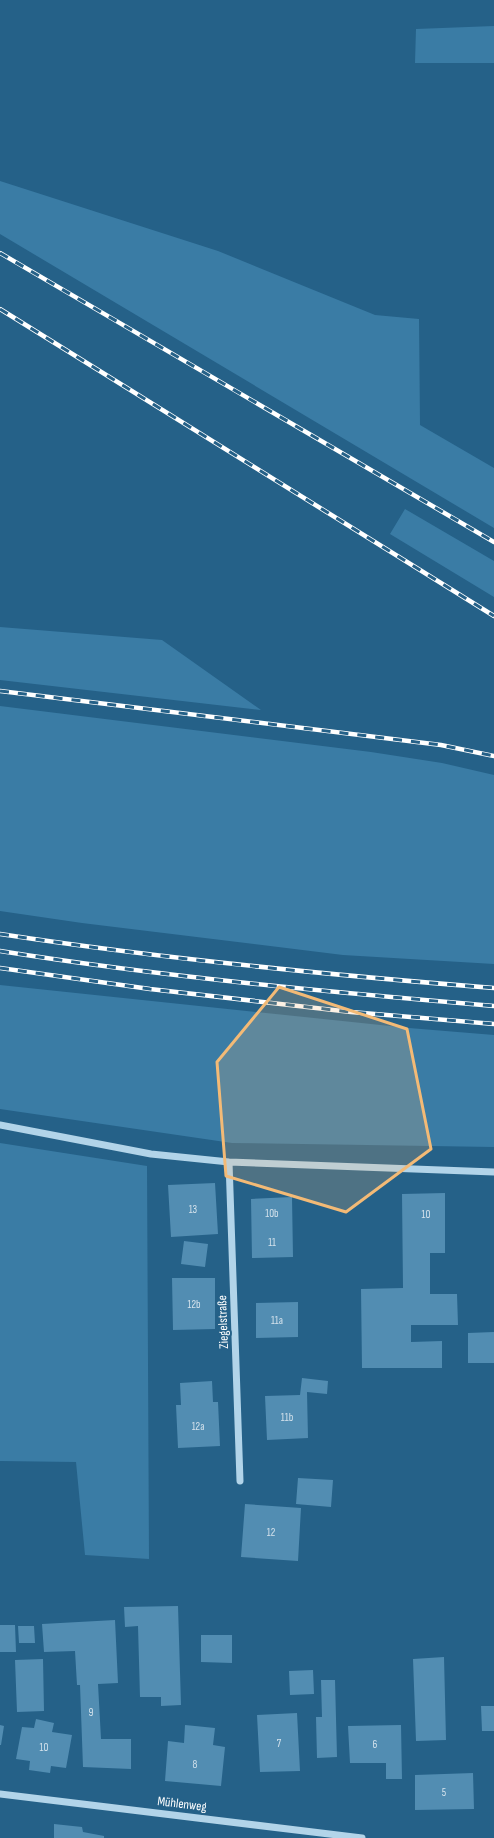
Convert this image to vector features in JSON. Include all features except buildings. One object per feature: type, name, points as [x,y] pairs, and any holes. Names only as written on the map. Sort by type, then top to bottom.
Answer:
[{"type":"street","points":[[0,1125],[151,1154],[229,1162],[494,1172]]},
{"type":"street","name":"Ziegelstraße","points":[[229,1162],[240,1481]]},
{"type":"street","name":"Mühlenweg","points":[[0,1794],[362,1838]]},
{"type":"highlighted area","points":[[279,987],[407,1029],[431,1149],[346,1212],[226,1176],[217,1062]]},
{"type":"shaded area","points":[[494,26],[494,63],[415,63],[416,29]]},
{"type":"shaded area","points":[[0,181],[218,251],[375,315],[419,319],[420,425],[494,468],[494,528],[0,234]]},
{"type":"shaded area","points":[[405,509],[494,561],[494,597],[390,534]]},
{"type":"shaded area","points":[[0,627],[162,640],[261,710],[0,680]]},
{"type":"shaded area","points":[[0,706],[371,752],[442,763],[494,775],[494,964],[343,955],[82,923],[0,911]]},
{"type":"shaded area","points":[[0,985],[409,1028],[494,1035],[494,1147],[232,1143],[0,1109]]},
{"type":"shaded area","points":[[0,1143],[147,1166],[149,1559],[85,1555],[76,1462],[0,1461]]},
{"type":"railway","points":[[0,253],[494,542]]},
{"type":"railway","points":[[0,309],[494,616]]},
{"type":"railway","points":[[0,691],[441,745],[494,756]]},
{"type":"railway","points":[[0,934],[247,966],[494,988]]},
{"type":"railway","points":[[0,951],[123,969],[185,976],[494,1006]]},
{"type":"railway","points":[[0,968],[150,989],[351,1012],[494,1024]]}]
